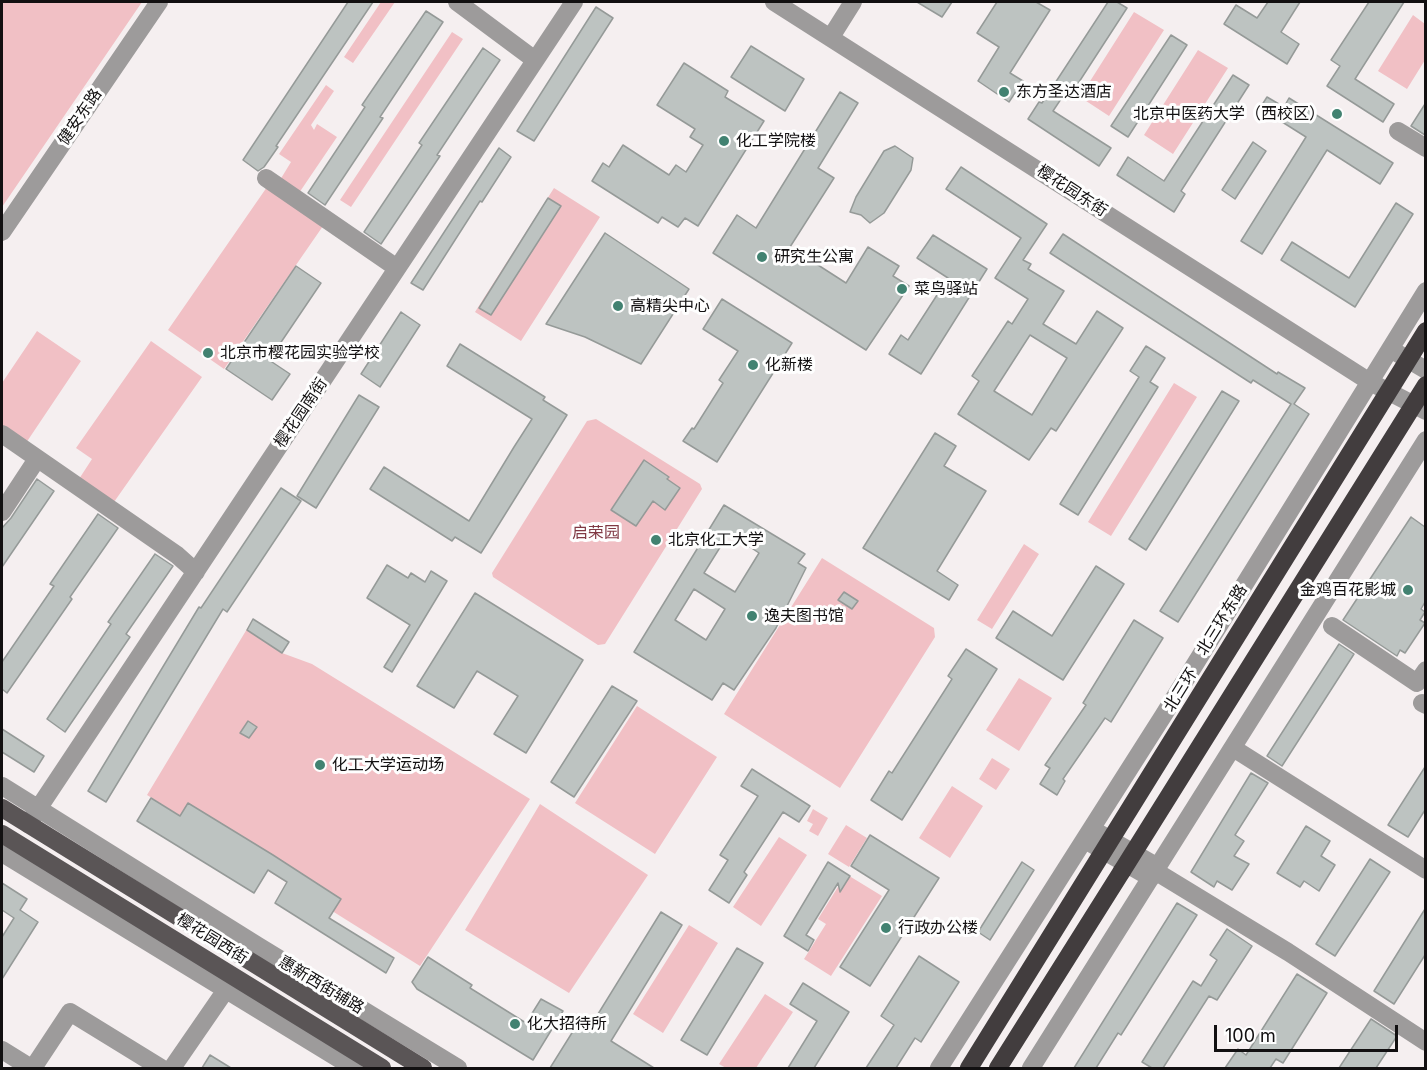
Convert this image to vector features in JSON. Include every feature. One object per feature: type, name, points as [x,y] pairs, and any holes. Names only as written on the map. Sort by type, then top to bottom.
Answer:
[{"type":"highway","name":"北三环","points":[[969,1068],[1425,331]]},
{"type":"highway","points":[[998,1068],[1425,385]]},
{"type":"main road","name":"樱花园西街","points":[[2,808],[423,1068]]},
{"type":"main road","name":"樱花园西街","points":[[2,834],[229,984],[382,1068]]},
{"type":"street","name":"健安东路","points":[[2,232],[159,2]]},
{"type":"street","points":[[457,2],[535,60]]},
{"type":"street","name":"樱花园南街","points":[[28,824],[574,2]]},
{"type":"street","name":"樱花园东街","points":[[774,2],[1370,382]]},
{"type":"street","points":[[831,37],[853,2]]},
{"type":"street","points":[[1398,131],[1425,148]]},
{"type":"street","points":[[266,178],[397,268]]},
{"type":"street","name":"北三环东路","points":[[939,1068],[1158,724],[1425,291]]},
{"type":"street","points":[[1390,349],[1425,370]]},
{"type":"street","points":[[1370,382],[1425,411]]},
{"type":"street","points":[[1370,382],[1425,425]]},
{"type":"street","points":[[2,434],[177,555],[196,572]]},
{"type":"street","points":[[1031,1068],[1425,440]]},
{"type":"street","points":[[2,512],[37,459]]},
{"type":"street","points":[[1332,626],[1417,683],[1425,670]]},
{"type":"street","points":[[1233,748],[1425,870]]},
{"type":"street","name":"惠新西街辅路","points":[[2,786],[458,1068]]},
{"type":"street","points":[[1086,834],[1155,872],[1288,952],[1425,1042]]},
{"type":"street","points":[[2,852],[229,984],[354,1068]]},
{"type":"street","points":[[172,1068],[229,984]]},
{"type":"street","points":[[2,1050],[32,1068],[70,1012],[161,1068]]},
{"type":"green space","points":[[2,2],[142,2],[2,207]]},
{"type":"green space","points":[[381,2],[395,2],[353,63],[344,57]]},
{"type":"green space","points":[[1134,12],[1164,30],[1109,116],[1080,97]]},
{"type":"green space","points":[[1413,15],[1425,24],[1425,60],[1407,89],[1378,71]]},
{"type":"green space","points":[[452,32],[463,39],[351,207],[340,200]]},
{"type":"green space","points":[[1198,50],[1228,68],[1173,154],[1144,135]]},
{"type":"green space","points":[[326,85],[334,91],[311,125],[314,130],[317,124],[337,137],[299,193],[280,180],[291,162],[279,154]]},
{"type":"green space","points":[[267,187],[323,226],[224,369],[168,330]]},
{"type":"green space","points":[[554,188],[600,217],[521,341],[475,312]]},
{"type":"green space","points":[[37,331],[81,361],[26,443],[2,427],[2,383]]},
{"type":"green space","points":[[151,341],[202,377],[114,502],[79,479],[92,459],[76,448]]},
{"type":"green space","points":[[1174,383],[1197,397],[1111,536],[1088,522]]},
{"type":"green space","name":"启荣园","points":[[596,419],[700,484],[702,489],[605,644],[598,645],[493,577],[492,573],[587,421]]},
{"type":"green space","points":[[1024,544],[1039,554],[992,629],[977,620]]},
{"type":"green space","points":[[822,558],[934,628],[935,637],[840,788],[724,714]]},
{"type":"green space","name":"化工大学运动场","points":[[253,619],[289,642],[282,653],[312,664],[530,799],[420,966],[147,795]]},
{"type":"green space","points":[[1019,678],[1052,698],[1019,751],[986,730]]},
{"type":"green space","points":[[637,706],[717,757],[655,854],[575,803]]},
{"type":"green space","points":[[992,758],[1010,769],[996,790],[979,779]]},
{"type":"green space","points":[[952,786],[983,806],[950,858],[919,838]]},
{"type":"green space","points":[[540,804],[648,875],[569,993],[465,930]]},
{"type":"green space","points":[[813,809],[828,818],[818,836],[809,831],[813,824],[807,821]]},
{"type":"green space","points":[[846,825],[867,838],[849,867],[828,854]]},
{"type":"green space","points":[[779,837],[807,855],[761,926],[733,907]]},
{"type":"green space","points":[[846,874],[882,896],[831,976],[804,959],[826,924],[818,919]]},
{"type":"green space","points":[[689,925],[718,943],[663,1033],[633,1014]]},
{"type":"green space","points":[[765,994],[793,1012],[756,1068],[726,1068],[719,1064]]},
{"type":"building","points":[[348,2],[373,2],[276,146],[278,147],[264,167],[258,171],[243,160]]},
{"type":"building","points":[[917,2],[952,2],[942,17]]},
{"type":"building","points":[[997,2],[1036,2],[1050,10],[1010,73],[1023,81],[1009,102],[978,81],[999,47],[977,33]]},
{"type":"building","points":[[1108,2],[1117,2],[1127,8],[1068,99],[1063,96],[1053,111],[1111,148],[1099,166],[1028,119],[1039,102],[1042,103]]},
{"type":"building","points":[[1268,2],[1300,2],[1281,32],[1299,44],[1287,64],[1224,24],[1236,5],[1257,18]]},
{"type":"building","points":[[1369,2],[1404,2],[1355,79],[1394,104],[1383,122],[1327,86],[1340,66],[1331,60]]},
{"type":"building","points":[[596,7],[613,18],[534,141],[517,131]]},
{"type":"building","points":[[426,11],[443,22],[325,205],[308,193],[365,107],[362,105]]},
{"type":"building","points":[[1171,35],[1187,45],[1128,137],[1111,126]]},
{"type":"building","points":[[751,46],[804,79],[785,111],[731,77]]},
{"type":"building","points":[[483,48],[500,60],[381,244],[364,232],[422,145],[419,143]]},
{"type":"building","name":"化工学院楼","points":[[684,63],[728,91],[725,97],[764,121],[698,226],[685,218],[678,227],[662,217],[658,223],[592,181],[603,163],[609,167],[623,145],[669,175],[676,165],[686,172],[703,145],[690,137],[695,129],[657,105]]},
{"type":"building","points":[[1233,75],[1249,85],[1181,191],[1185,194],[1174,212],[1117,175],[1128,157],[1164,181]]},
{"type":"building","name":"研究生公寓","points":[[840,92],[858,103],[818,168],[834,178],[790,247],[846,283],[868,247],[899,266],[893,276],[909,286],[866,350],[713,253],[737,215],[756,228]]},
{"type":"building","points":[[1267,97],[1284,107],[1289,98],[1393,163],[1380,184],[1327,150],[1262,254],[1241,241],[1306,137],[1260,108]]},
{"type":"building","points":[[1425,104],[1425,135],[1411,126]]},
{"type":"building","points":[[1253,142],[1266,151],[1235,199],[1222,190]]},
{"type":"building","points":[[895,146],[913,158],[911,170],[884,213],[870,223],[861,215],[850,212],[856,197],[884,151]]},
{"type":"building","points":[[499,148],[511,157],[482,202],[480,201],[423,290],[411,283]]},
{"type":"building","points":[[961,167],[1047,224],[1023,260],[1031,264],[1028,269],[1064,291],[1043,324],[1076,344],[1097,311],[1123,328],[1056,431],[1051,428],[1029,460],[958,414],[979,381],[972,376],[1008,321],[1012,324],[1028,299],[995,278],[1021,238],[946,189]],"holes":[[[1030,335],[1067,358],[1032,415],[994,391]]]},
{"type":"building","points":[[548,198],[561,206],[491,315],[479,308]]},
{"type":"building","points":[[1396,203],[1413,214],[1355,307],[1281,260],[1292,242],[1349,278]]},
{"type":"building","name":"高精尖中心","points":[[605,233],[689,289],[641,364],[585,337],[546,324]]},
{"type":"building","points":[[1063,234],[1277,374],[1278,372],[1305,388],[1294,404],[1309,414],[1178,622],[1160,611],[1291,404],[1253,380],[1251,383],[1050,253]]},
{"type":"building","points":[[933,235],[987,269],[921,374],[889,354],[901,335],[908,340],[948,278],[917,258]]},
{"type":"building","points":[[296,266],[321,283],[269,360],[290,374],[272,400],[226,369]]},
{"type":"building","name":"化新楼","points":[[722,299],[792,343],[717,462],[683,441],[692,428],[694,429],[723,383],[719,380],[738,351],[703,329]]},
{"type":"building","points":[[401,312],[420,325],[380,387],[361,374]]},
{"type":"building","points":[[460,344],[545,397],[543,400],[567,415],[481,553],[455,537],[452,541],[370,489],[384,467],[469,521],[532,419],[447,366]]},
{"type":"building","points":[[1146,346],[1165,358],[1150,382],[1158,387],[1078,515],[1060,504],[1139,377],[1130,371]]},
{"type":"building","points":[[1222,391],[1239,401],[1146,550],[1129,539]]},
{"type":"building","points":[[359,395],[379,407],[316,508],[297,496]]},
{"type":"building","points":[[935,433],[956,446],[944,466],[986,491],[937,571],[958,585],[949,600],[863,548]]},
{"type":"building","points":[[644,460],[669,477],[667,479],[680,488],[665,510],[653,501],[636,526],[611,510]]},
{"type":"building","points":[[37,479],[54,491],[2,567],[2,528]]},
{"type":"building","points":[[281,488],[301,501],[227,612],[223,609],[106,802],[88,791],[199,607],[201,608]]},
{"type":"building","name":"逸夫图书馆","points":[[724,505],[805,554],[798,563],[806,568],[776,628],[734,690],[723,683],[712,700],[634,652]],"holes":[[[729,533],[759,553],[735,592],[704,573]],[[694,589],[725,609],[706,640],[675,620]]]},
{"type":"building","points":[[98,514],[118,528],[7,693],[2,689],[2,662],[54,586],[50,584]]},
{"type":"building","name":"金鸡百花影城","points":[[1411,517],[1425,527],[1425,602],[1421,609],[1425,612],[1420,620],[1425,623],[1405,653],[1400,650],[1397,656],[1343,620]]},
{"type":"building","points":[[155,554],[173,566],[126,634],[130,637],[65,732],[47,719],[111,624],[108,622]]},
{"type":"building","points":[[387,565],[408,578],[411,573],[425,582],[431,571],[447,581],[392,672],[384,667],[410,625],[367,598]]},
{"type":"building","points":[[1096,566],[1124,584],[1063,680],[996,638],[1013,611],[1052,636]]},
{"type":"building","points":[[844,592],[858,601],[852,609],[838,600]]},
{"type":"building","points":[[475,593],[583,660],[526,753],[494,734],[518,696],[477,671],[454,708],[417,686]]},
{"type":"building","points":[[253,619],[289,642],[282,653],[247,630]]},
{"type":"building","points":[[1134,620],[1163,638],[1111,722],[1105,718],[1063,779],[1065,781],[1057,795],[1040,784],[1050,768],[1045,765],[1086,705],[1083,703]]},
{"type":"building","points":[[1339,644],[1354,654],[1282,766],[1267,756]]},
{"type":"building","points":[[966,649],[997,669],[902,820],[871,800],[889,771],[892,773],[952,679],[948,676]]},
{"type":"building","points":[[612,686],[637,701],[574,797],[551,782]]},
{"type":"building","points":[[248,721],[257,727],[249,738],[240,733]]},
{"type":"building","points":[[2,729],[44,756],[34,772],[2,752]]},
{"type":"building","points":[[1425,767],[1425,810],[1408,837],[1388,825]]},
{"type":"building","points":[[752,769],[810,806],[799,822],[783,812],[744,872],[747,875],[729,903],[709,890],[728,860],[720,855],[758,796],[741,786]]},
{"type":"building","points":[[1251,773],[1268,783],[1235,835],[1244,841],[1234,856],[1249,864],[1232,890],[1217,881],[1214,887],[1191,872]]},
{"type":"building","points":[[151,798],[180,816],[188,803],[341,899],[329,918],[394,958],[386,973],[275,903],[287,882],[268,870],[254,893],[137,821]]},
{"type":"building","points":[[1306,826],[1330,841],[1321,856],[1335,865],[1319,891],[1304,881],[1300,887],[1277,873]]},
{"type":"building","name":"行政办公楼","points":[[870,835],[939,878],[870,986],[840,967],[889,890],[851,866]]},
{"type":"building","points":[[1370,859],[1390,872],[1335,956],[1316,944]]},
{"type":"building","points":[[828,862],[850,876],[840,892],[838,883],[806,935],[814,940],[808,951],[784,936]]},
{"type":"building","points":[[1022,862],[1034,870],[990,940],[978,932]]},
{"type":"building","points":[[2,883],[27,899],[20,910],[38,922],[2,979],[2,937],[14,918],[2,910]]},
{"type":"building","points":[[1177,903],[1197,915],[1121,1035],[1118,1033],[1096,1068],[1074,1068]]},
{"type":"building","points":[[1425,909],[1425,955],[1394,1004],[1374,991]]},
{"type":"building","points":[[661,912],[682,925],[611,1041],[654,1068],[550,1068],[580,1020],[590,1027]]},
{"type":"building","points":[[1227,929],[1252,946],[1217,1000],[1209,996],[1163,1068],[1152,1068],[1142,1062],[1193,981],[1201,986],[1217,960],[1210,955]]},
{"type":"building","points":[[737,948],[763,963],[707,1055],[681,1040]]},
{"type":"building","points":[[919,956],[959,982],[921,1042],[915,1038],[896,1068],[866,1068],[894,1025],[881,1016]]},
{"type":"building","name":"化大招待所","points":[[428,957],[472,985],[470,988],[526,1023],[541,999],[563,1011],[533,1060],[417,989],[412,982]]},
{"type":"building","points":[[1297,974],[1327,993],[1283,1063],[1276,1059],[1270,1068],[1225,1068],[1238,1049],[1246,1055]]},
{"type":"building","points":[[803,983],[849,1012],[814,1068],[788,1068],[817,1021],[790,1004]]},
{"type":"building","points":[[1371,1019],[1397,1036],[1376,1068],[1339,1068]]},
{"type":"building","points":[[210,1055],[231,1068],[202,1068]]},
{"type":"place","name":"东方圣达酒店","points":[[1004,92]]},
{"type":"place","name":"北京中医药大学（西校区）","points":[[1337,114]]},
{"type":"place","name":"化工学院楼","points":[[724,141]]},
{"type":"place","name":"研究生公寓","points":[[762,257]]},
{"type":"place","name":"菜鸟驿站","points":[[902,289]]},
{"type":"place","name":"高精尖中心","points":[[618,306]]},
{"type":"place","name":"北京市樱花园实验学校","points":[[208,353]]},
{"type":"place","name":"化新楼","points":[[753,365]]},
{"type":"place","name":"北京化工大学","points":[[656,540]]},
{"type":"place","name":"金鸡百花影城","points":[[1408,590]]},
{"type":"place","name":"逸夫图书馆","points":[[752,616]]},
{"type":"place","name":"化工大学运动场","points":[[320,765]]},
{"type":"place","name":"行政办公楼","points":[[886,928]]},
{"type":"place","name":"化大招待所","points":[[515,1024]]}]
